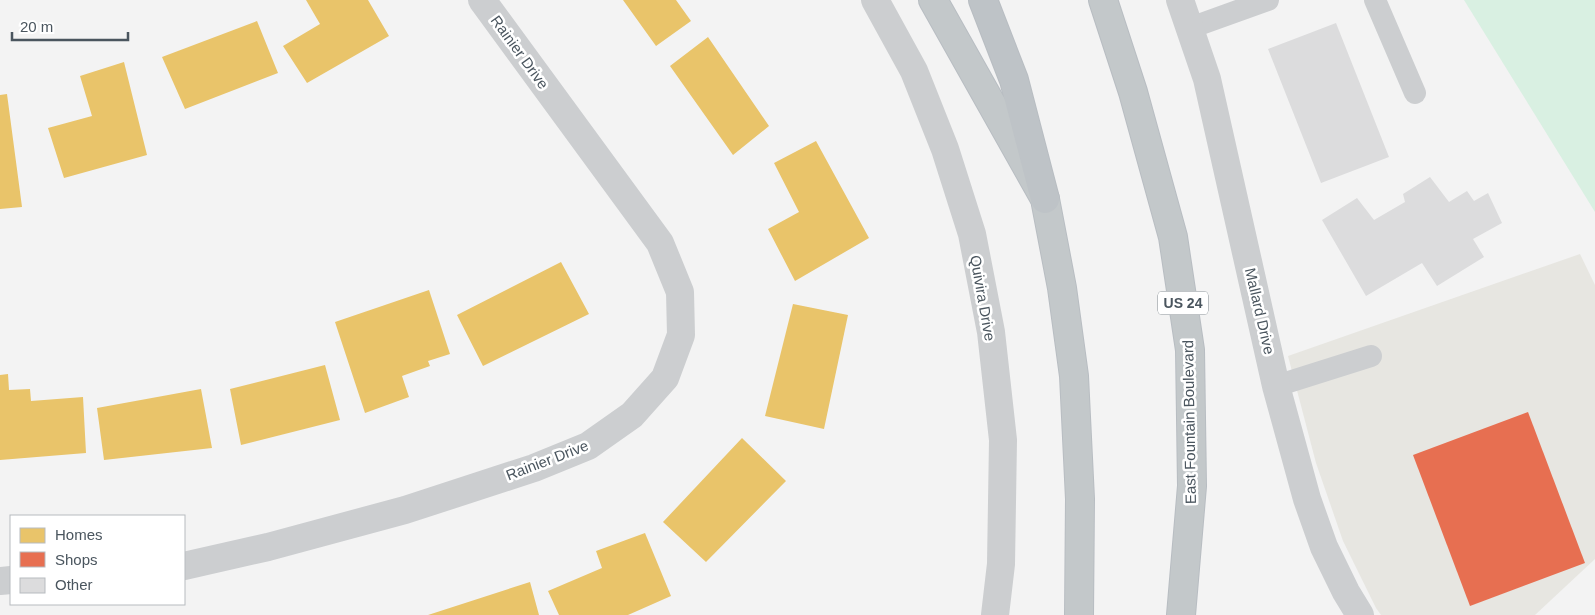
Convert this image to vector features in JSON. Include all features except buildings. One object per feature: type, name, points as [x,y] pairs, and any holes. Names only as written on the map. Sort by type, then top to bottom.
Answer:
[{"type":"highway","points":[[933,0],[1045,200]]},
{"type":"highway","points":[[983,0],[1014,80],[1045,200],[1062,288],[1074,376],[1080,500],[1079,615]]},
{"type":"highway","name":"East Fountain Boulevard","points":[[1103,0],[1133,92],[1173,237],[1190,350],[1192,486],[1181,615]]},
{"type":"street","name":"Rainier Drive","points":[[185,566],[268,547],[405,510],[534,468],[588,446],[632,415],[665,378],[681,335],[680,292],[660,243],[482,0]]},
{"type":"street","name":"Quivira Drive","points":[[875,0],[914,71],[944,149],[972,234],[991,332],[1003,440],[1001,564],[995,615]]},
{"type":"street","name":"Mallard Drive","points":[[1180,0],[1209,88],[1276,386],[1307,499],[1324,547],[1346,592],[1360,615]]},
{"type":"lane","points":[[1190,28],[1268,0]]},
{"type":"lane","points":[[1375,0],[1415,93]]},
{"type":"lane","points":[[1276,386],[1371,356]]},
{"type":"shaded area","points":[[1580,254],[1595,285],[1595,559],[1535,615],[1381,615],[1343,541],[1316,463],[1288,356]]},
{"type":"green space","points":[[1464,0],[1595,0],[1595,212]]}]
